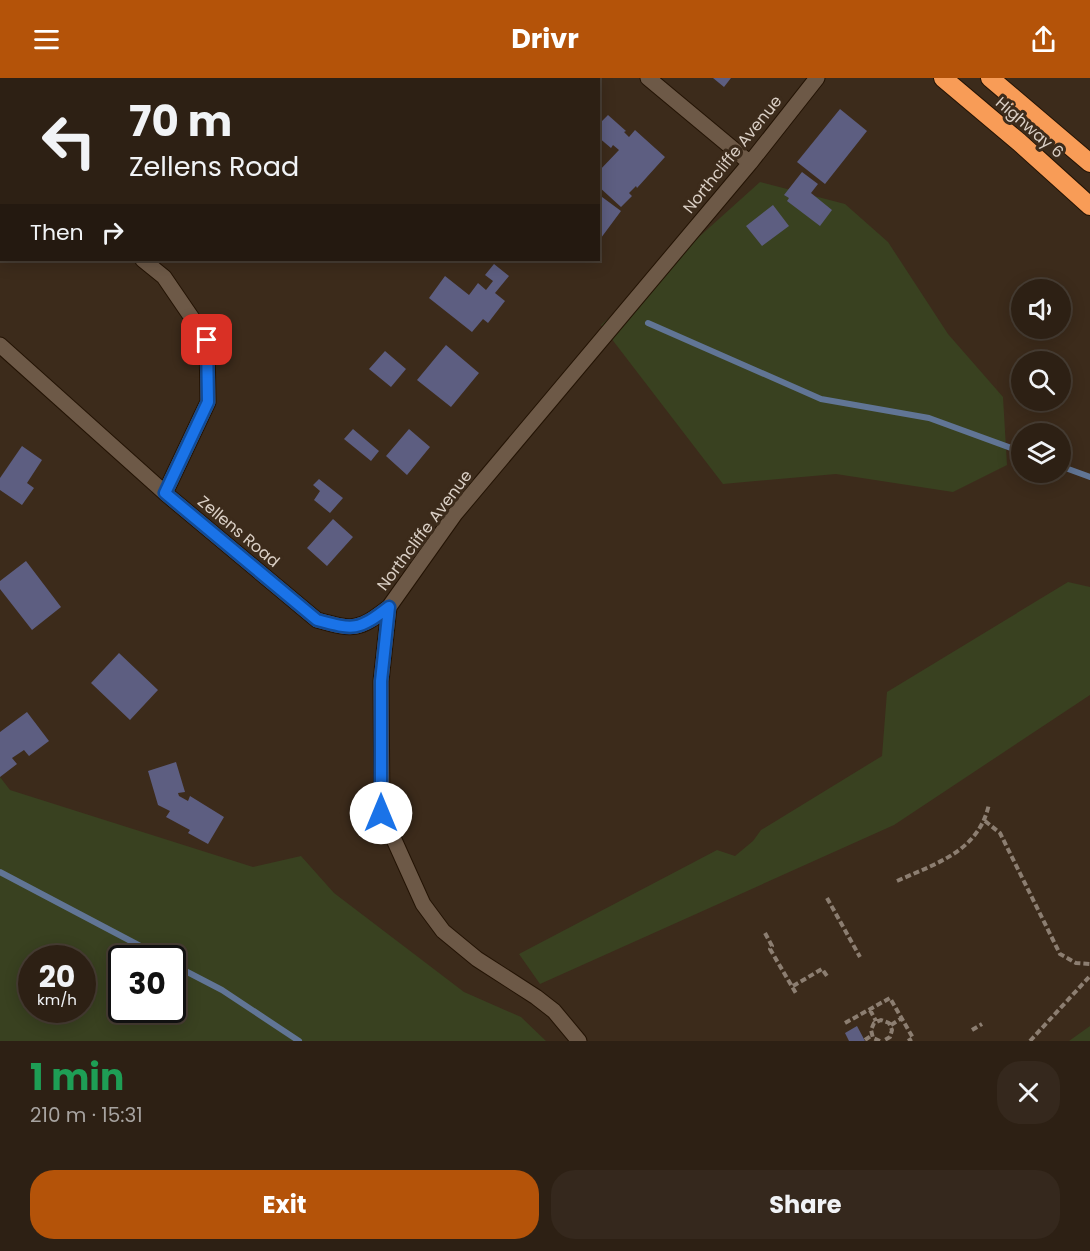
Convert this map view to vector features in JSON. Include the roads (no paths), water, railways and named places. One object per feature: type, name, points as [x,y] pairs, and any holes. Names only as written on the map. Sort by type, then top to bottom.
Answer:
[{"type":"highway","name":"Highway 6","points":[[943,78],[1090,206]]},
{"type":"highway","name":"Highway 6","points":[[990,78],[1090,163]]},
{"type":"street","points":[[648,78],[750,163]]},
{"type":"street","name":"Northcliffe Avenue","points":[[579,1041],[554,1011],[536,996],[477,959],[443,932],[423,904],[381,813],[381,681],[389,607],[455,514],[750,163],[817,78]]},
{"type":"street","points":[[144,261],[164,277],[207,340],[208,402],[165,493]]},
{"type":"street","name":"Zellens Road","points":[[0,345],[165,493],[317,620],[348,628],[367,624],[389,607]]},
{"type":"waterway","points":[[648,323],[821,399],[929,418],[1011,448]]},
{"type":"waterway","points":[[1071,470],[1090,477]]},
{"type":"waterway","points":[[0,872],[138,945]]},
{"type":"waterway","points":[[186,971],[222,990],[299,1041]]}]
